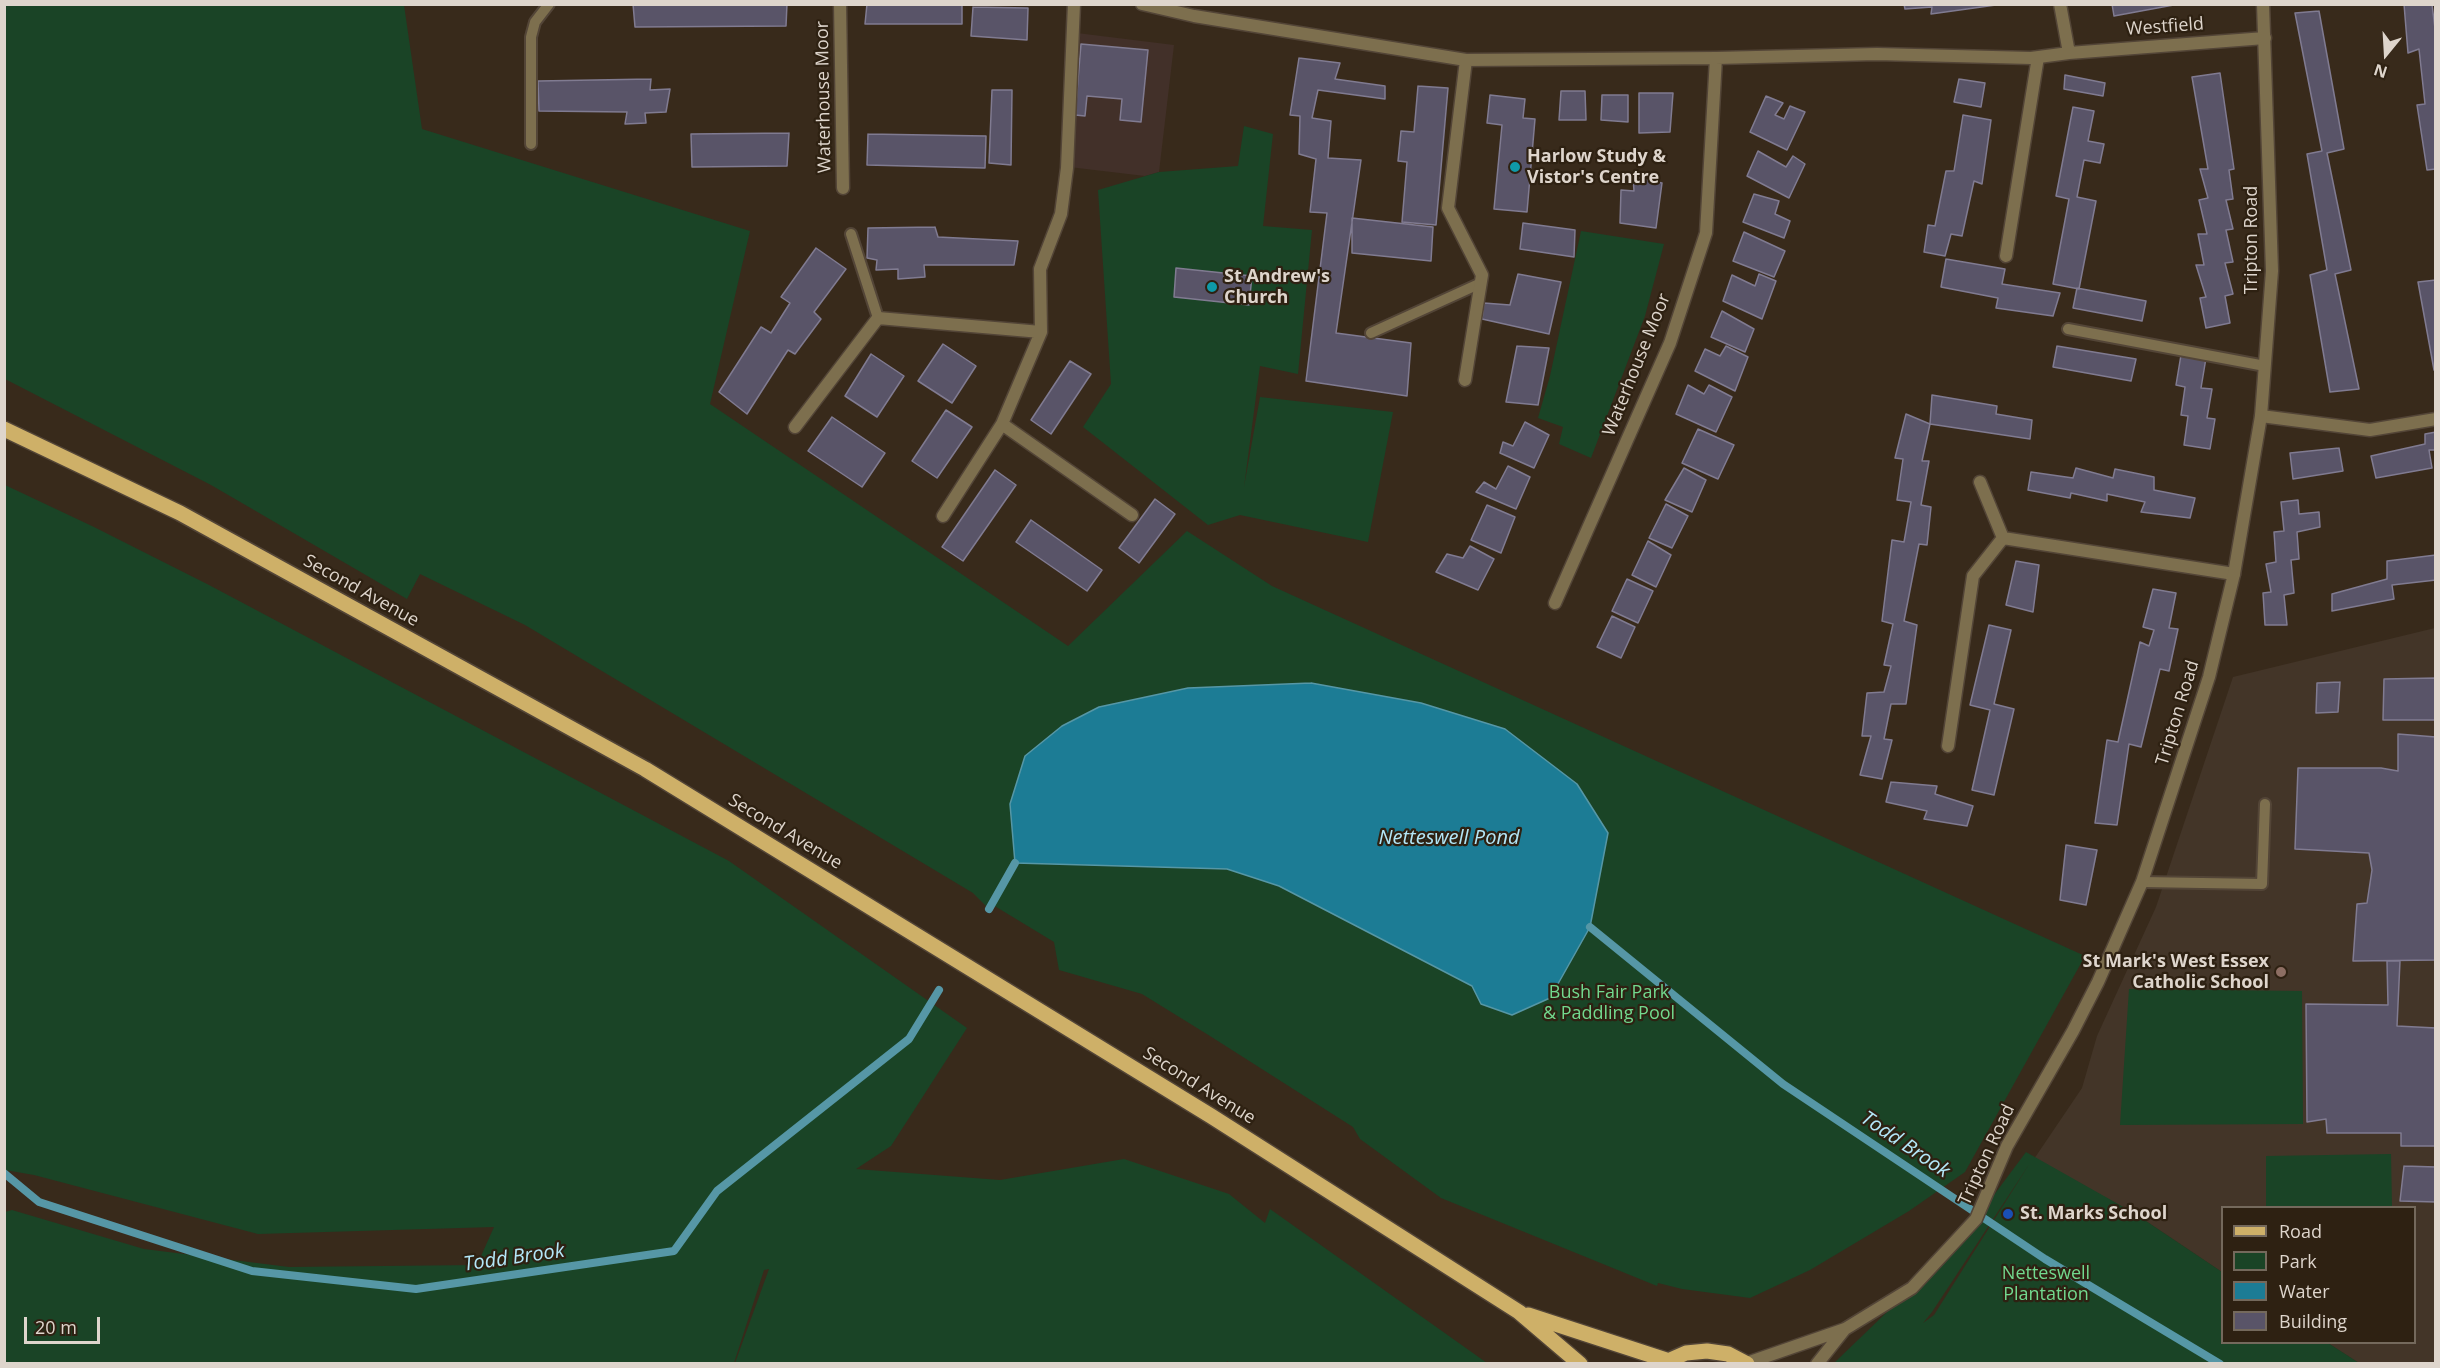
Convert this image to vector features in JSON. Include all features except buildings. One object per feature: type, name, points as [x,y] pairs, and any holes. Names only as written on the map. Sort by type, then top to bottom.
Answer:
[{"type":"main road","name":"Second Avenue","points":[[4,429],[180,513],[645,769],[1211,1116],[1519,1312],[1580,1364]]},
{"type":"main road","name":"Second Avenue","points":[[1519,1312],[1664,1362]]},
{"type":"main road","points":[[1664,1362],[1686,1353],[1707,1351],[1728,1354],[1747,1363]]},
{"type":"street","name":"Waterhouse Moor","points":[[840,4],[843,188]]},
{"type":"street","points":[[943,516],[1002,424],[1041,332],[1040,269],[1061,214],[1067,168],[1074,4]]},
{"type":"street","points":[[1142,4],[1196,10],[1466,60],[1716,58]]},
{"type":"street","points":[[2060,4],[2069,53]]},
{"type":"street","name":"Tripton Road","points":[[1747,1363],[1845,1329],[1912,1288],[1976,1220],[2007,1146],[2073,1031],[2098,982],[2142,882],[2209,677],[2234,574],[2261,416],[2272,271],[2263,4]]},
{"type":"street","name":"Westfield","points":[[1716,58],[1877,54],[2038,57],[2265,38]]},
{"type":"street","points":[[2006,256],[2038,57]]},
{"type":"street","name":"Waterhouse Moor","points":[[1555,603],[1670,343],[1706,232],[1716,58]]},
{"type":"street","points":[[1466,60],[1448,208],[1482,276],[1466,380]]},
{"type":"street","points":[[795,427],[878,318],[1041,332]]},
{"type":"street","points":[[2261,416],[2370,430],[2436,419]]},
{"type":"street","points":[[1002,424],[1132,515]]},
{"type":"street","points":[[1980,482],[2004,538]]},
{"type":"street","points":[[2004,538],[2234,574]]},
{"type":"street","points":[[1948,746],[1973,576],[2004,538]]},
{"type":"street","name":"Tripton Road","points":[[1817,1364],[1845,1329]]},
{"type":"lane","points":[[531,144],[531,37],[536,22],[549,4]]},
{"type":"lane","points":[[851,234],[878,318]]},
{"type":"lane","points":[[1371,333],[1481,283]]},
{"type":"lane","points":[[2068,329],[2265,366]]},
{"type":"lane","points":[[2142,882],[2262,884],[2265,804]]},
{"type":"shaded area","points":[[1077,33],[1174,45],[1159,172],[1145,176],[1069,167]]},
{"type":"shaded area","name":"St Mark's West Essex Catholic School","points":[[2435,628],[2435,1363],[2359,1363],[2330,1344],[2416,1344],[2416,1206],[2221,1206],[2221,1271],[2134,1213],[2034,1159],[2082,1088],[2097,1036],[2156,907],[2233,677]]},
{"type":"green space","name":"Bush Fair Park & Paddling Pool","points":[[4,5],[404,5],[422,129],[750,231],[710,404],[1068,646],[1187,531],[1272,586],[2085,956],[1965,1172],[1909,1211],[1810,1270],[1750,1298],[1682,1289],[1658,1283],[1657,1286],[1441,1198],[1360,1139],[1353,1127],[1210,1036],[1142,994],[1059,970],[1054,942],[993,905],[989,909],[973,893],[525,625],[420,574],[407,599],[211,485],[5,379]]},
{"type":"green space","points":[[1244,126],[1273,134],[1263,226],[1312,230],[1298,374],[1260,366],[1244,487],[1260,397],[1393,412],[1368,542],[1240,515],[1208,525],[1083,427],[1111,384],[1098,190],[1159,172],[1238,166]]},
{"type":"green space","points":[[1581,231],[1664,244],[1645,316],[1591,458],[1559,444],[1563,427],[1538,418],[1550,376]]},
{"type":"green space","points":[[5,485],[209,585],[729,861],[967,1028],[891,1146],[856,1169],[1000,1180],[1124,1159],[1229,1194],[1265,1223],[1270,1209],[1487,1363],[1228,1364],[1228,1361],[1223,1364],[735,1363],[769,1269],[764,1270],[734,1363],[5,1363],[5,1212],[12,1210],[144,1249],[289,1267],[477,1265],[494,1227],[258,1234],[34,1175],[5,1170]]},
{"type":"green space","points":[[2129,989],[2302,991],[2303,1124],[2120,1125]]},
{"type":"green space","name":"Netteswell Plantation","points":[[2026,1152],[2134,1213],[2221,1271],[2221,1344],[2330,1344],[2359,1363],[1833,1364],[1912,1288],[1976,1219]],"holes":[[[2030,1163],[1934,1315],[1923,1323],[1932,1312]]]},
{"type":"green space","points":[[2391,1154],[2392,1206],[2266,1206],[2266,1156]]},
{"type":"water","name":"Netteswell Pond","points":[[1311,683],[1421,703],[1505,729],[1577,784],[1608,833],[1590,927],[1550,998],[1512,1015],[1481,1004],[1472,986],[1279,886],[1227,869],[1015,863],[1010,804],[1025,756],[1062,726],[1099,707],[1188,688]]},
{"type":"waterway","name":"Todd Brook","points":[[989,909],[1015,863]]},
{"type":"waterway","name":"Todd Brook","points":[[1590,927],[1783,1084],[2045,1259],[2220,1364]]},
{"type":"waterway","name":"Todd Brook","points":[[4,1173],[39,1202],[252,1271],[416,1289],[674,1251],[717,1191],[909,1039],[939,990]]},
{"type":"place","name":"Harlow Study & Vistor's Centre","points":[[1515,167]]},
{"type":"place","name":"St Andrew's Church","points":[[1212,287]]},
{"type":"place","name":"St Mark's West Essex Catholic School","points":[[2281,972]]},
{"type":"place","name":"St. Marks School","points":[[2008,1214]]}]
